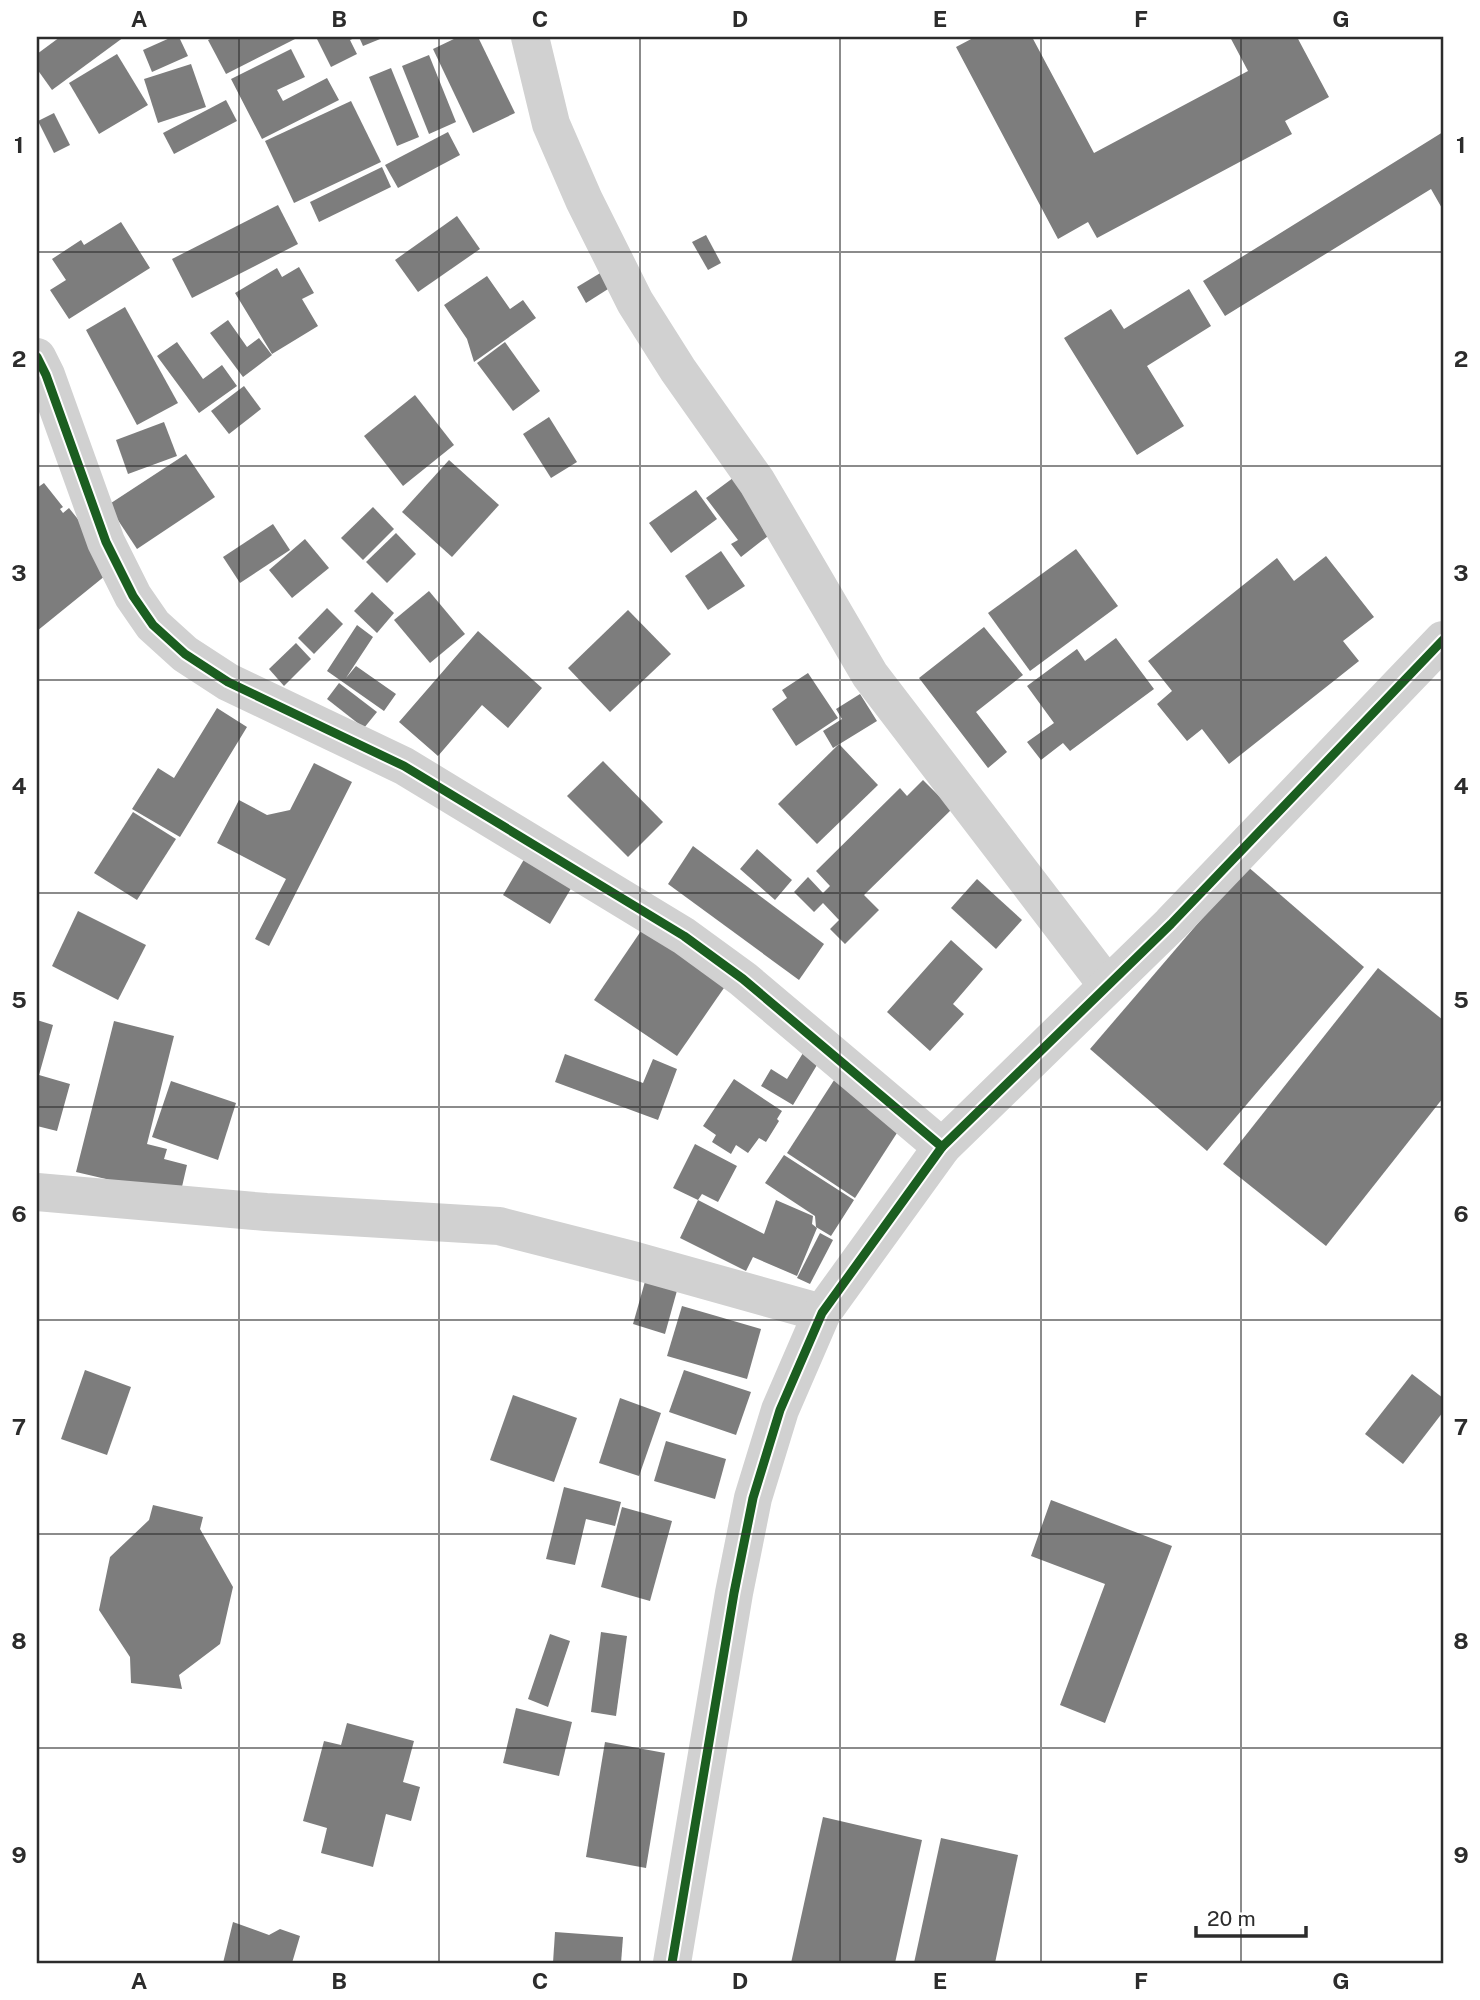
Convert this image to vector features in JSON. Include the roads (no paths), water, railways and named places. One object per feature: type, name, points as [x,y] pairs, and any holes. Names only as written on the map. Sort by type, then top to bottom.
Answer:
[{"type":"street","points":[[530,37],[551,124],[589,212],[635,302],[678,370],[757,482],[870,675],[1107,985]]},
{"type":"street","points":[[37,357],[46,375],[106,542],[133,596],[153,625],[185,654],[228,682],[404,766],[684,936],[743,979],[942,1147]]},
{"type":"street","points":[[672,1963],[734,1593],[753,1498],[780,1410],[822,1313],[942,1147],[1181,915],[1443,640]]},
{"type":"street","points":[[37,1192],[266,1212],[499,1226],[822,1313]]}]
